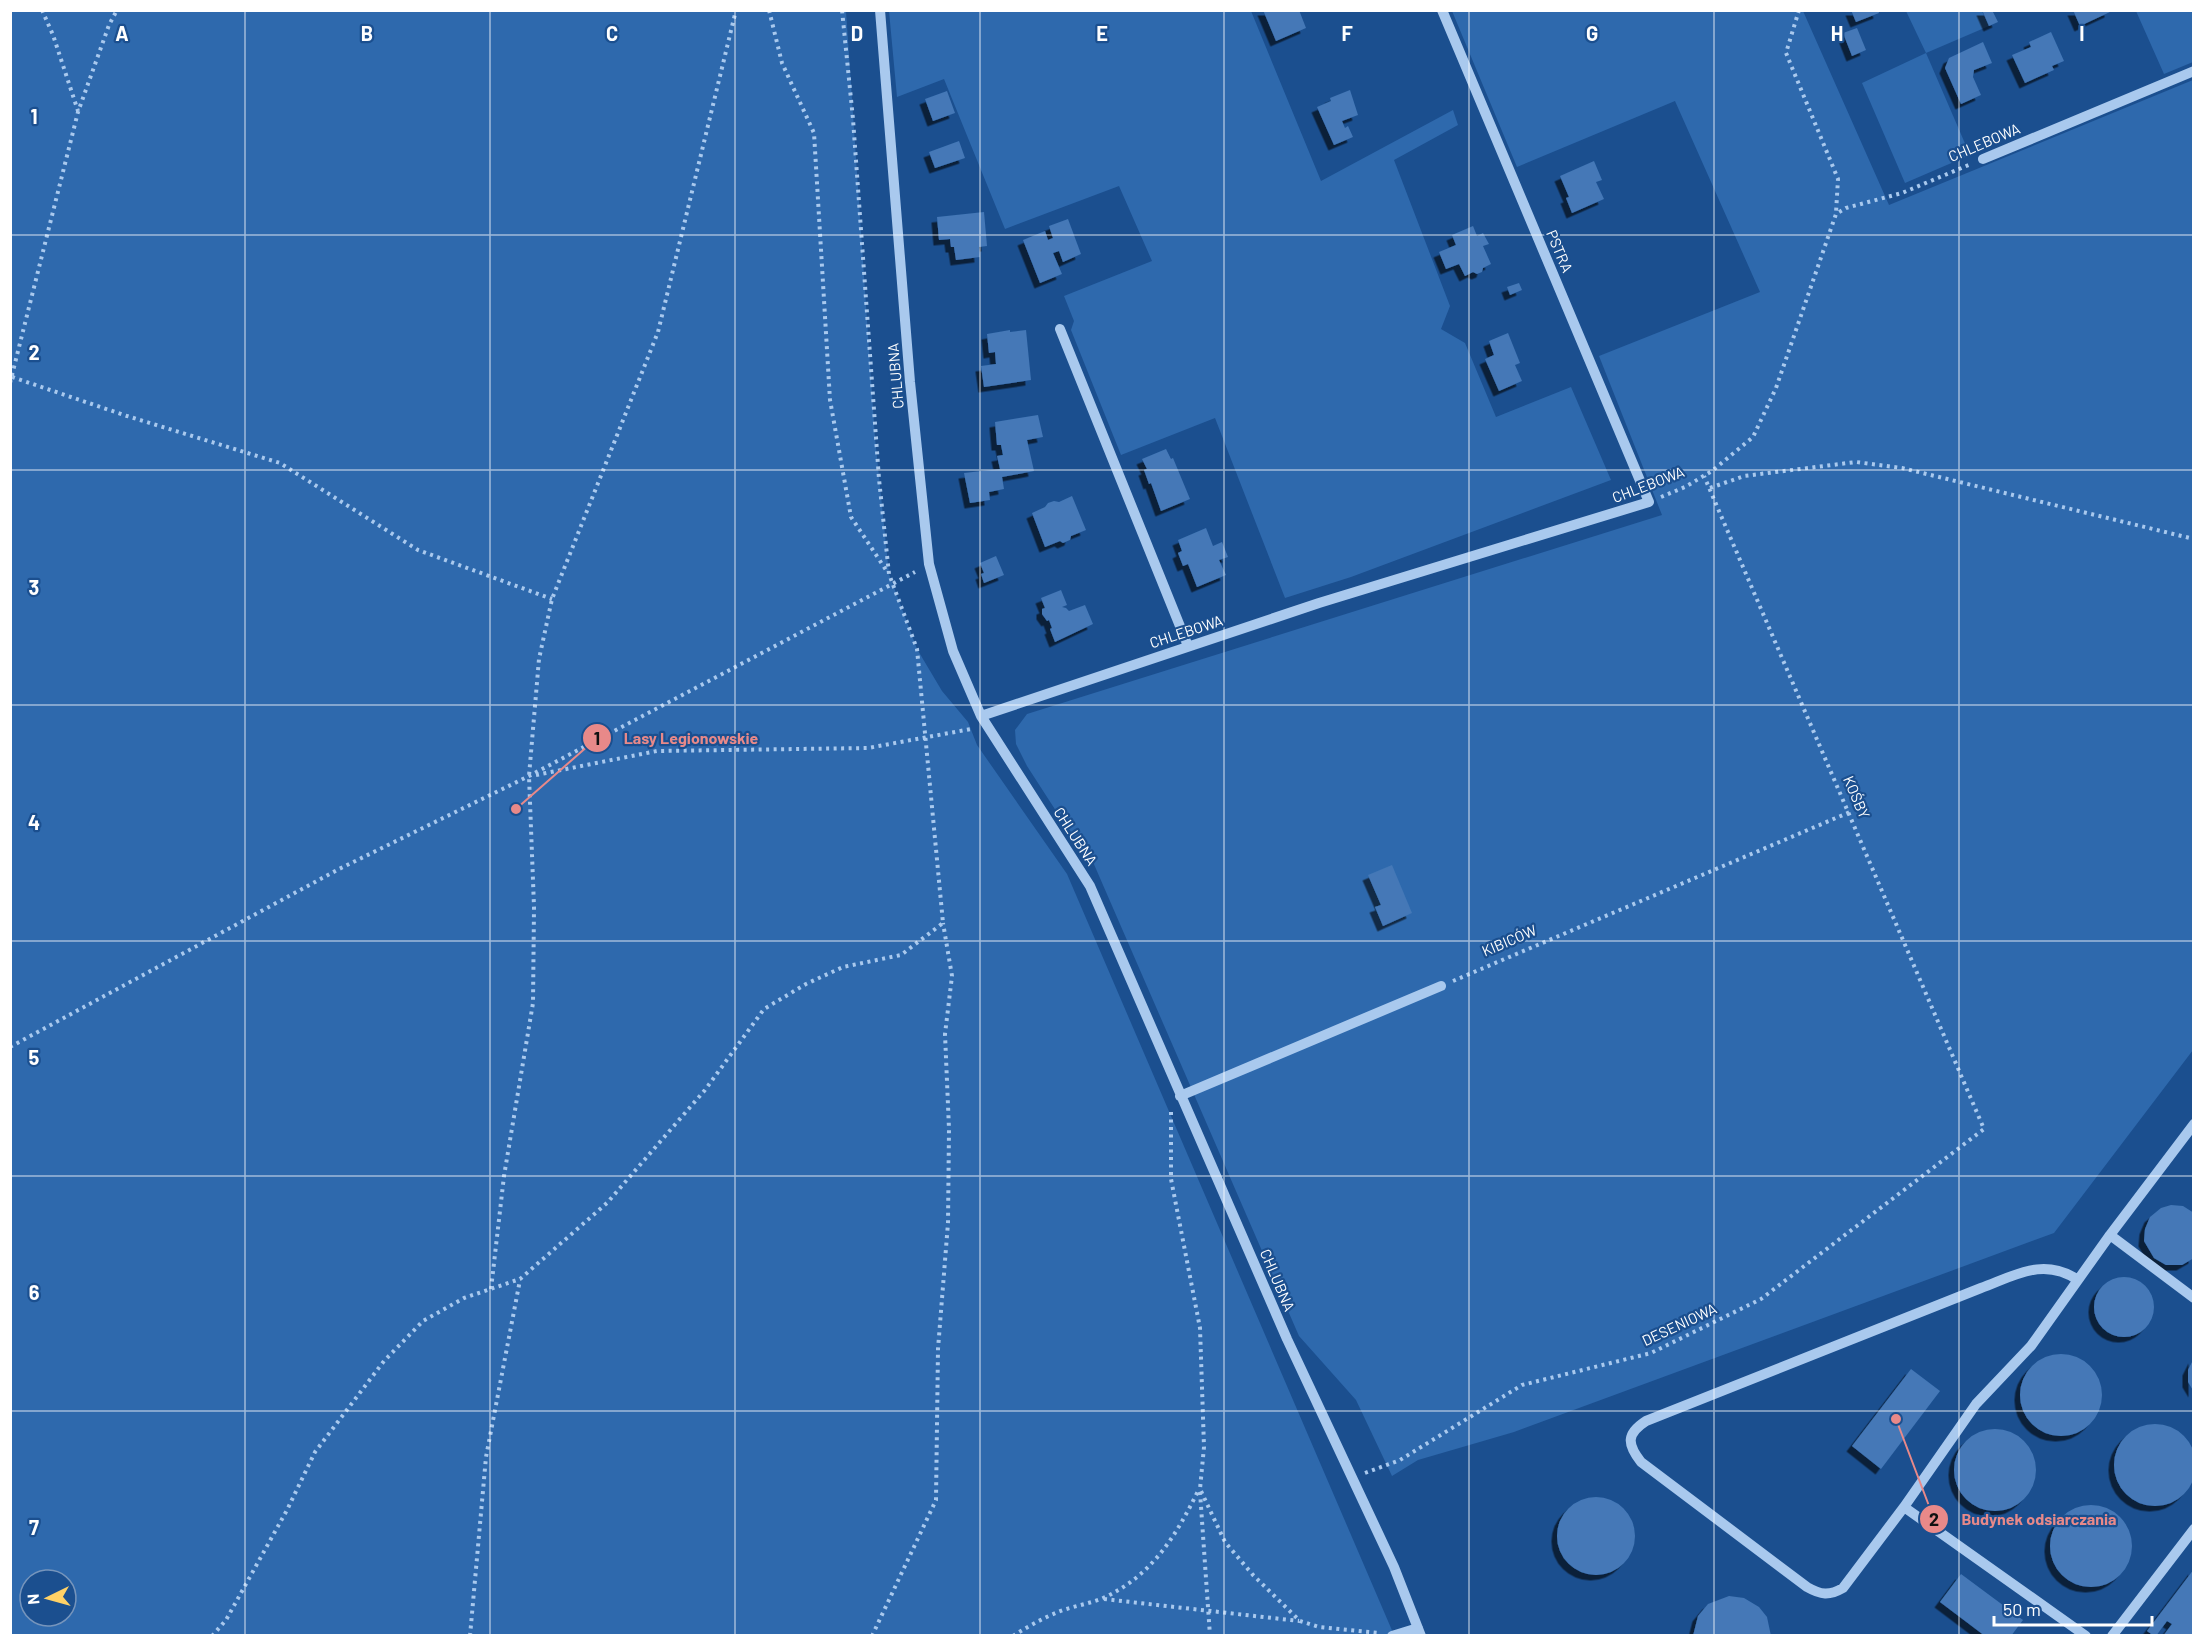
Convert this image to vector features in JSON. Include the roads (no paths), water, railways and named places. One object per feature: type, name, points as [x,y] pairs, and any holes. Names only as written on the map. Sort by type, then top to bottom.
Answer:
[{"type":"street","name":"CHLUBNA","points":[[880,10],[910,382],[929,564],[952,651],[985,721],[1090,886],[1180,1096],[1351,1478],[1394,1567],[1420,1632]]},
{"type":"street","name":"PSTRA","points":[[1442,10],[1650,502]]},
{"type":"street","name":"CHLEBOWA","points":[[1983,159],[2193,71]]},
{"type":"street","points":[[1060,329],[1188,646]]},
{"type":"street","name":"CHLEBOWA","points":[[985,721],[1188,646],[1319,603],[1650,502]]},
{"type":"street","points":[[1180,1096],[1441,986]]},
{"type":"street","points":[[2078,1280],[2066,1271],[2055,1268],[2019,1273],[1646,1420],[1635,1428],[1630,1437],[1631,1450],[1641,1462],[1807,1587],[1820,1594],[1833,1594],[1843,1588],[1904,1508],[1976,1404],[2031,1346],[2193,1124]]},
{"type":"street","points":[[2110,1235],[2193,1298]]},
{"type":"street","points":[[1904,1508],[2086,1635]]},
{"type":"street","points":[[2112,1635],[2193,1529]]},
{"type":"street","points":[[1394,1635],[1420,1632]]},
{"type":"place","name":"Lasy Legionowskie","points":[[516,809]]},
{"type":"place","name":"Budynek odsiarczania","points":[[1896,1419]]}]
